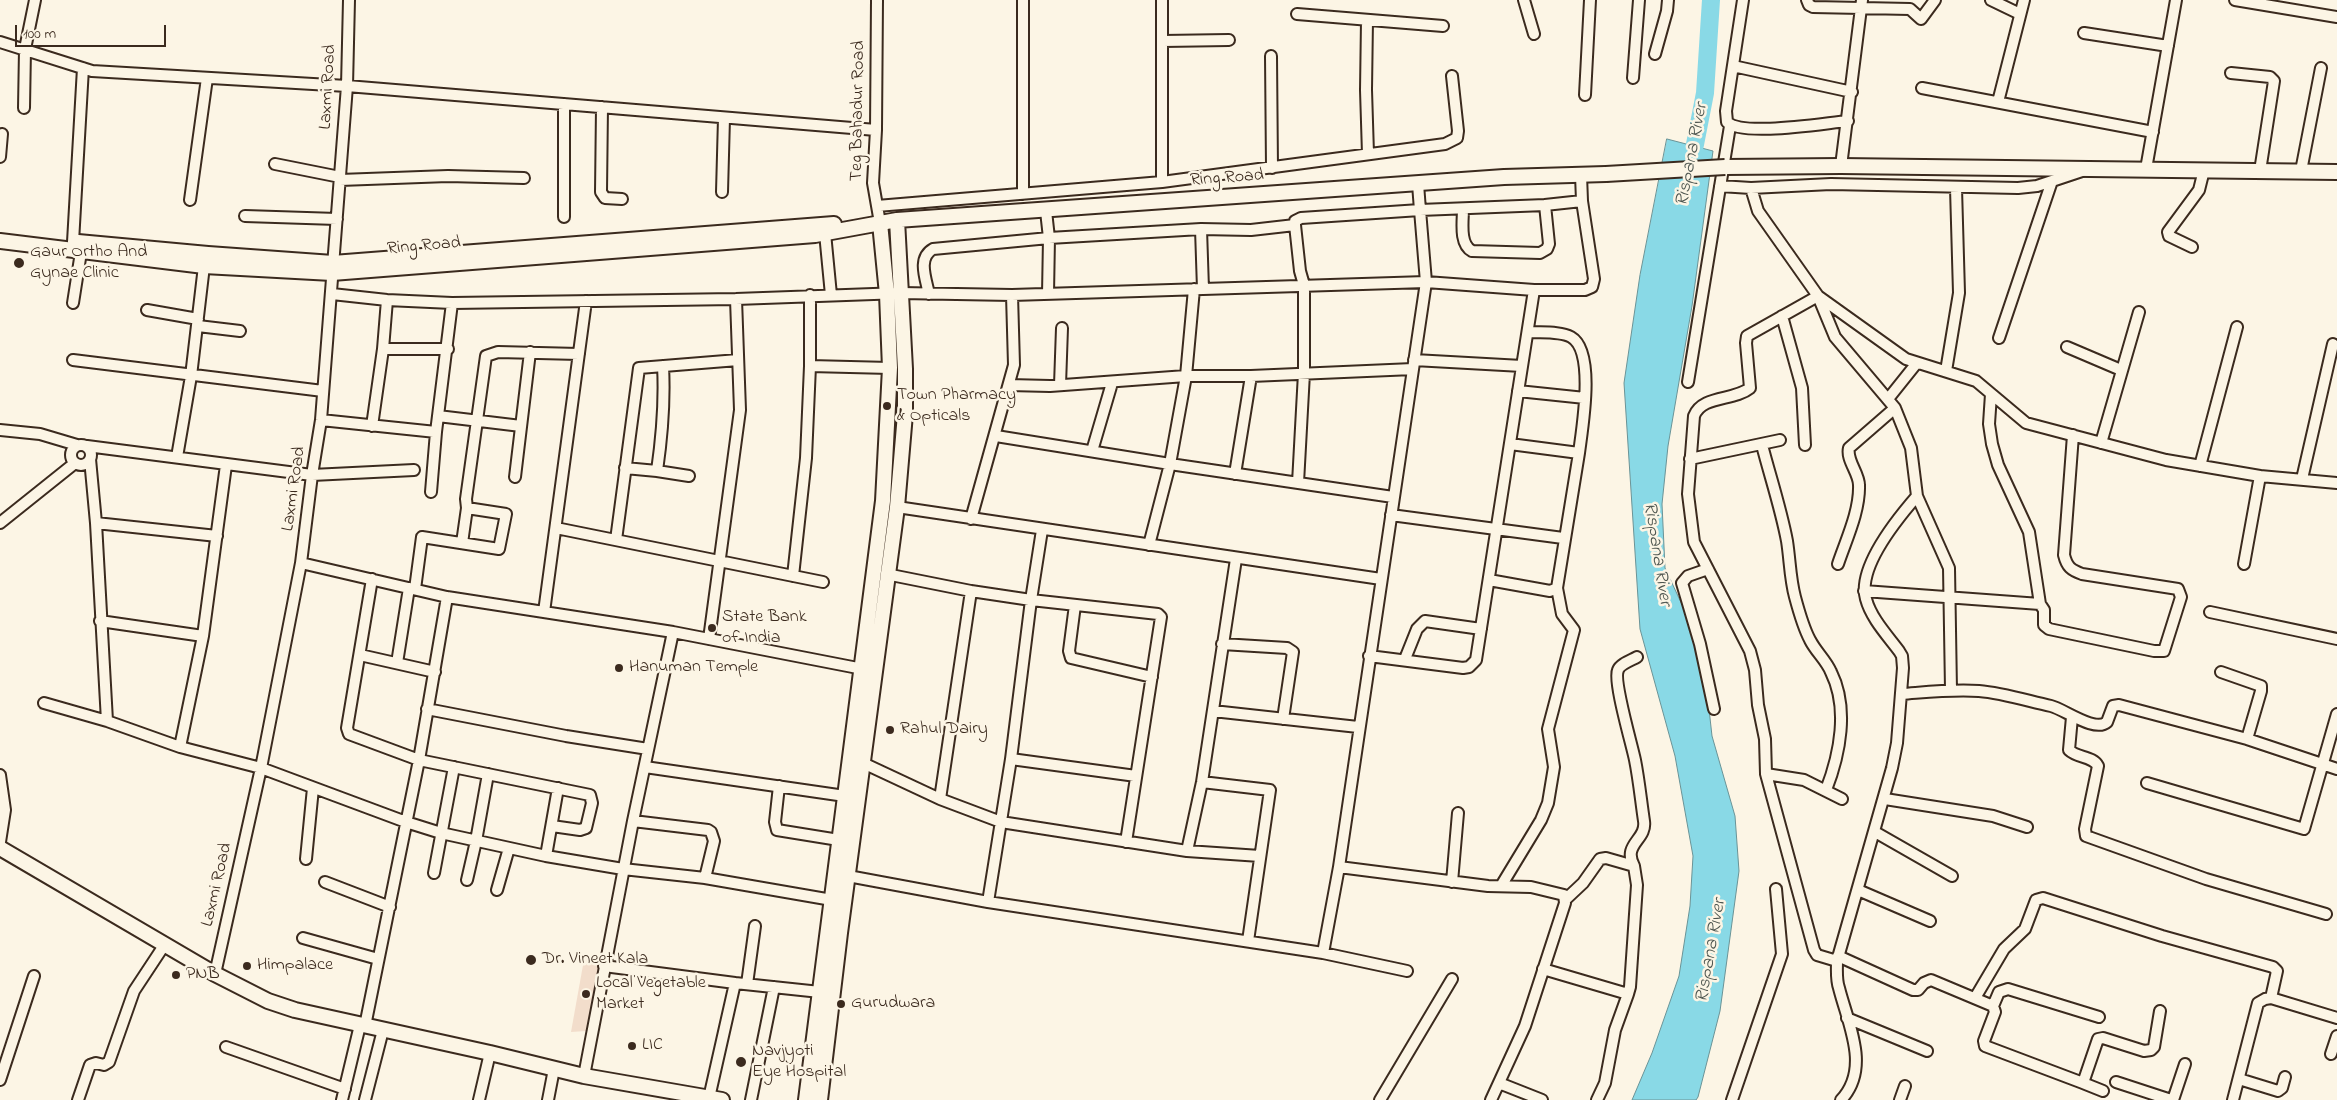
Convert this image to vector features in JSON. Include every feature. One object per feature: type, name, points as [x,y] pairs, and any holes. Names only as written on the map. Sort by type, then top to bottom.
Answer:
[{"type":"street","points":[[24,108],[25,49],[35,0]]},
{"type":"street","name":"Laxmi Road","points":[[215,974],[261,768],[301,563],[321,420],[347,86],[350,0]]},
{"type":"street","name":"Teg Bahadur Road","points":[[877,0],[874,183],[880,223]]},
{"type":"street","points":[[1023,0],[1024,194]]},
{"type":"street","points":[[1162,0],[1162,182]]},
{"type":"street","points":[[1524,0],[1534,34]]},
{"type":"street","points":[[1585,95],[1590,0]]},
{"type":"street","points":[[1633,78],[1639,0]]},
{"type":"street","points":[[1655,54],[1667,11],[1668,0]]},
{"type":"street","points":[[1688,382],[1730,126],[1725,117],[1743,0]]},
{"type":"street","points":[[1806,0],[1808,5],[1813,7],[1861,4],[1910,9],[1922,19],[1935,0]]},
{"type":"street","points":[[1990,0],[2020,14]]},
{"type":"street","points":[[1998,102],[2024,0]]},
{"type":"street","points":[[2146,169],[2176,0]]},
{"type":"street","points":[[2235,0],[2337,17]]},
{"type":"street","points":[[1841,166],[1852,92],[1861,4]]},
{"type":"street","points":[[1298,14],[1443,26]]},
{"type":"street","points":[[1367,20],[1366,90],[1368,154]]},
{"type":"street","points":[[2084,33],[2168,46]]},
{"type":"street","points":[[1163,41],[1229,40]]},
{"type":"street","points":[[0,42],[92,70],[347,86],[876,130]]},
{"type":"street","points":[[1271,56],[1272,168]]},
{"type":"street","points":[[1733,66],[1852,92]]},
{"type":"street","points":[[73,302],[77,247],[83,68]]},
{"type":"street","points":[[2301,171],[2320,68]]},
{"type":"street","points":[[2231,73],[2270,77],[2274,81],[2260,170]]},
{"type":"street","points":[[877,206],[1162,182],[1446,144],[1457,138],[1452,76]]},
{"type":"street","points":[[190,200],[207,78]]},
{"type":"street","points":[[1922,88],[2152,132]]},
{"type":"street","points":[[564,104],[564,217]]},
{"type":"street","points":[[602,107],[602,192],[605,198],[622,199]]},
{"type":"street","points":[[722,192],[724,118]]},
{"type":"street","points":[[1730,126],[1762,129],[1848,121]]},
{"type":"street","points":[[0,157],[2,134]]},
{"type":"street","points":[[275,164],[340,178],[448,176],[524,178]]},
{"type":"street","name":"Ring Road","points":[[0,233],[77,247],[204,266],[333,268],[825,233],[897,220],[1046,211],[1504,177],[1606,174],[1725,167],[1841,166],[2337,172]]},
{"type":"street","points":[[1720,186],[1751,188],[1831,184],[1956,188],[2026,187],[2052,181],[2087,169]]},
{"type":"street","points":[[2192,247],[2169,236],[2168,232],[2199,190],[2204,170]]},
{"type":"street","points":[[332,294],[387,300],[452,303],[586,302],[736,299],[831,294],[1012,295],[1426,282],[1534,290],[1579,291],[1592,287],[1594,279],[1582,200],[1581,175]]},
{"type":"street","points":[[1999,338],[2052,181]]},
{"type":"street","points":[[1323,954],[1339,867],[1358,727],[1426,282],[1418,184]]},
{"type":"street","points":[[1751,188],[1758,211],[1818,296],[1836,337],[1895,408],[1911,448],[1917,496],[1949,568],[1951,690]]},
{"type":"street","points":[[1946,371],[1959,293],[1956,188]]},
{"type":"street","points":[[1298,483],[1304,373],[1304,285],[1300,271],[1295,221],[1302,218],[1420,210],[1545,205],[1582,200]]},
{"type":"street","points":[[1463,208],[1464,240],[1468,249],[1472,251],[1540,253],[1547,249],[1549,244],[1545,205]]},
{"type":"street","points":[[1046,211],[1049,238],[1048,294]]},
{"type":"street","points":[[245,216],[337,219]]},
{"type":"street","points":[[806,1100],[832,900],[863,763],[868,670],[883,501],[897,220]]},
{"type":"street","points":[[820,1100],[848,876],[845,796],[897,507],[906,393],[894,293],[880,223]]},
{"type":"street","name":"Ring Road","points":[[0,241],[208,254],[333,268],[814,225],[836,224],[850,228]]},
{"type":"street","points":[[929,294],[924,262],[927,252],[933,249],[1049,238],[1200,229],[1251,230],[1295,225]]},
{"type":"street","points":[[1149,545],[1170,464],[1186,376],[1198,289],[1200,229]]},
{"type":"street","points":[[825,233],[831,294]]},
{"type":"street","points":[[176,457],[191,376],[204,266]]},
{"type":"street","points":[[1369,656],[1469,667],[1476,660],[1529,332],[1534,290]]},
{"type":"street","points":[[793,576],[806,458],[810,366],[810,295]]},
{"type":"street","points":[[972,519],[1009,386],[1015,352],[1012,295]]},
{"type":"street","points":[[1818,296],[1747,336],[1750,388],[1705,404],[1696,412],[1688,494],[1691,531],[1694,542],[1750,651],[1755,670],[1758,705],[1765,739],[1766,774],[1814,950],[1817,955],[1837,958],[1915,990],[1931,980],[1993,1006],[1996,1012],[1984,1041],[1985,1046],[2103,1091]]},
{"type":"street","points":[[1818,296],[1898,354],[1916,364],[1946,371],[1976,382],[2026,423],[2133,453],[2200,466],[2260,476],[2337,483]]},
{"type":"street","points":[[709,639],[740,410],[736,299]]},
{"type":"street","points":[[372,426],[383,349],[387,300]]},
{"type":"street","points":[[544,612],[586,302]]},
{"type":"street","points":[[431,492],[436,432],[448,349],[452,303]]},
{"type":"street","points":[[147,310],[240,331]]},
{"type":"street","points":[[2101,443],[2139,312]]},
{"type":"street","points":[[1782,316],[1802,388],[1805,445]]},
{"type":"street","points":[[2200,466],[2237,327]]},
{"type":"street","points":[[1060,385],[1062,328]]},
{"type":"street","points":[[1501,886],[1541,820],[1548,803],[1554,767],[1548,729],[1574,630],[1562,614],[1557,588],[1585,398],[1583,356],[1578,343],[1566,336],[1529,332]]},
{"type":"street","points":[[2302,479],[2333,344]]},
{"type":"street","points":[[2067,347],[2121,370]]},
{"type":"street","points":[[383,349],[448,349]]},
{"type":"street","points":[[462,543],[475,422],[486,356],[498,352],[578,354]]},
{"type":"street","points":[[516,476],[530,352]]},
{"type":"street","points":[[73,360],[323,391]]},
{"type":"street","points":[[616,540],[639,368],[738,360]]},
{"type":"street","points":[[1009,386],[1112,383],[1186,376],[1251,376],[1413,364],[1522,366]]},
{"type":"street","points":[[1888,399],[1916,364]]},
{"type":"street","points":[[657,471],[663,430],[663,366]]},
{"type":"street","points":[[810,366],[890,368]]},
{"type":"street","points":[[1235,474],[1251,376]]},
{"type":"street","points":[[1092,452],[1112,383]]},
{"type":"street","points":[[1518,391],[1585,398]]},
{"type":"street","points":[[1990,394],[1989,424],[1993,449],[1998,465],[2029,532],[2040,604],[2044,610],[2044,625],[2049,630],[2158,652],[2164,651],[2181,597],[2178,589],[2082,574],[2073,571],[2066,563],[2064,555],[2073,435]]},
{"type":"street","points":[[1838,564],[1855,512],[1859,489],[1858,478],[1849,456],[1849,448],[1895,408]]},
{"type":"street","points":[[438,416],[475,422],[521,426]]},
{"type":"street","points":[[321,420],[436,432]]},
{"type":"street","points":[[0,430],[40,434],[82,446],[312,475],[414,470]]},
{"type":"street","points":[[996,436],[1393,497]]},
{"type":"street","points":[[1690,460],[1780,440]]},
{"type":"street","points":[[1510,444],[1578,453]]},
{"type":"street","points":[[1762,445],[1786,540],[1793,588],[1801,618],[1810,642],[1828,666],[1839,694],[1841,713],[1839,745],[1834,770],[1826,790]]},
{"type":"street","points":[[82,446],[90,451],[96,522],[107,721]]},
{"type":"street","points":[[82,446],[71,452],[71,458],[75,463],[81,465],[90,459]]},
{"type":"street","points":[[0,523],[75,463]]},
{"type":"street","points":[[180,747],[203,636],[226,465]]},
{"type":"street","points":[[625,468],[688,476]]},
{"type":"street","points":[[2244,564],[2260,476]]},
{"type":"street","points":[[1840,1100],[1850,1088],[1855,1075],[1856,1062],[1855,1044],[1838,986],[1837,958],[1885,799],[1895,754],[1902,694],[1902,656],[1870,611],[1864,591],[1864,582],[1872,558],[1917,496]]},
{"type":"street","points":[[897,507],[1236,559],[1381,579]]},
{"type":"street","points":[[397,663],[422,537],[498,548],[506,514],[467,508]]},
{"type":"street","points":[[1391,515],[1563,538]]},
{"type":"street","points":[[96,522],[217,536]]},
{"type":"street","points":[[556,528],[823,582]]},
{"type":"street","points":[[988,902],[1011,759],[1031,600],[1042,530]]},
{"type":"street","points":[[1187,851],[1202,782],[1236,559]]},
{"type":"street","points":[[301,563],[447,597],[672,632],[868,670]]},
{"type":"street","points":[[1708,569],[1688,576],[1682,583],[1700,644],[1714,708]]},
{"type":"street","points":[[886,574],[971,591],[1031,600],[1158,614],[1162,622],[1126,842]]},
{"type":"street","points":[[372,579],[347,731],[351,736],[419,760],[587,793],[592,798],[587,824],[584,829],[552,826]]},
{"type":"street","points":[[1489,580],[1550,592],[1557,588]]},
{"type":"street","points":[[940,800],[971,591]]},
{"type":"street","points":[[1864,591],[2040,604]]},
{"type":"street","points":[[342,1100],[363,1026],[390,907],[419,760],[447,597]]},
{"type":"street","points":[[1075,605],[1069,651],[1071,658],[1152,677]]},
{"type":"street","points":[[2210,612],[2337,639]]},
{"type":"street","points":[[100,621],[203,636]]},
{"type":"street","points":[[1405,659],[1417,629],[1425,621],[1481,629]]},
{"type":"street","points":[[584,1076],[632,821],[672,632]]},
{"type":"street","points":[[1222,644],[1287,648],[1293,652],[1283,719]]},
{"type":"street","points":[[360,655],[435,672]]},
{"type":"street","points":[[1598,1100],[1605,1083],[1615,1030],[1632,977],[1637,885],[1634,866],[1630,859],[1631,851],[1645,825],[1635,760],[1622,706],[1618,673],[1621,667],[1637,657]]},
{"type":"street","points":[[2221,672],[2261,686],[2248,739]]},
{"type":"street","points":[[1902,694],[1951,690],[1991,692],[2054,707],[2072,717],[2103,725],[2107,722],[2113,706],[2119,705],[2248,739],[2337,769]]},
{"type":"street","points":[[44,702],[107,721],[180,747],[261,768],[406,822],[441,833],[546,856],[623,869],[705,878],[832,900]]},
{"type":"street","points":[[427,709],[566,736],[648,749]]},
{"type":"street","points":[[1213,711],[1358,727]]},
{"type":"street","points":[[2147,783],[2302,829],[2305,827],[2337,714]]},
{"type":"street","points":[[2072,717],[2069,750],[2074,754],[2094,761],[2098,766],[2085,829],[2086,836],[2206,879],[2326,914]]},
{"type":"street","points":[[1011,759],[1136,776]]},
{"type":"street","points":[[863,763],[940,800],[1001,822],[1187,851],[1260,856]]},
{"type":"street","points":[[434,872],[454,767]]},
{"type":"street","points":[[644,767],[845,796]]},
{"type":"street","points":[[467,880],[488,774]]},
{"type":"street","points":[[1766,774],[1804,780],[1842,800]]},
{"type":"street","points":[[0,775],[5,810],[0,842]]},
{"type":"street","points":[[1202,782],[1270,790],[1248,940]]},
{"type":"street","points":[[779,786],[775,822],[777,830],[846,841]]},
{"type":"street","points":[[306,859],[313,788]]},
{"type":"street","points":[[546,856],[558,788]]},
{"type":"street","points":[[1885,799],[1993,816],[2027,827]]},
{"type":"street","points":[[1452,882],[1458,813]]},
{"type":"street","points":[[632,821],[711,832],[714,841],[705,878]]},
{"type":"street","points":[[1875,832],[1952,876]]},
{"type":"street","points":[[0,848],[215,974],[268,1001],[295,1010],[584,1076],[708,1099],[735,983]]},
{"type":"street","points":[[497,890],[509,848]]},
{"type":"street","points":[[1491,1100],[1520,1039],[1566,899],[1583,883],[1600,859],[1606,858],[1634,866]]},
{"type":"street","points":[[1339,867],[1452,882],[1531,887],[1560,893],[1566,899]]},
{"type":"street","points":[[848,876],[988,902],[1248,940],[1407,971]]},
{"type":"street","points":[[325,882],[390,907]]},
{"type":"street","points":[[1732,1100],[1782,954],[1776,889]]},
{"type":"street","points":[[1858,890],[1930,921]]},
{"type":"street","points":[[1975,998],[2004,949],[2025,929],[2036,900],[2042,898],[2162,936],[2273,967],[2278,976],[2270,998]]},
{"type":"street","points":[[747,984],[755,926]]},
{"type":"street","points":[[303,938],[378,959]]},
{"type":"street","points":[[78,1100],[90,1064],[96,1062],[104,1065],[110,1062],[134,991],[165,944]]},
{"type":"street","points":[[604,966],[820,992]]},
{"type":"street","points":[[1542,969],[1628,994]]},
{"type":"street","points":[[0,1080],[34,976]]},
{"type":"street","points":[[1380,1100],[1452,979]]},
{"type":"street","points":[[751,1100],[774,987]]},
{"type":"street","points":[[1993,1006],[1999,992],[2008,989],[2099,1017]]},
{"type":"street","points":[[2233,1100],[2258,1003],[2265,998],[2270,998],[2337,1018]]},
{"type":"street","points":[[2083,1083],[2096,1042],[2100,1038],[2144,1051],[2152,1050],[2160,1011]]},
{"type":"street","points":[[1847,1018],[1928,1051]]},
{"type":"street","points":[[365,1100],[383,1030]]},
{"type":"street","points":[[2331,1054],[2337,1036]]},
{"type":"street","points":[[226,1047],[345,1089]]},
{"type":"street","points":[[478,1100],[490,1053]]},
{"type":"street","points":[[2116,1082],[2172,1100],[2185,1064]]},
{"type":"street","points":[[548,1100],[554,1069]]},
{"type":"street","points":[[2238,1079],[2278,1091],[2282,1088],[2285,1076]]},
{"type":"street","points":[[1499,1083],[1542,1100]]},
{"type":"street","points":[[1900,1100],[1905,1086]]},
{"type":"shaded area","name":"Local Vegetable Market","points":[[585,954],[601,958],[586,1031],[571,1032]]},
{"type":"water","points":[[1667,139],[1713,151],[1692,306],[1668,446],[1662,504],[1665,568],[1691,624],[1708,700],[1712,736],[1735,816],[1739,871],[1720,1011],[1698,1097],[1696,1100],[1632,1100],[1652,1053],[1679,976],[1690,906],[1693,856],[1675,756],[1640,629],[1624,383],[1640,275]]},
{"type":"waterway","name":"Rispana River","points":[[1690,170],[1705,93],[1711,0]]},
{"type":"place","name":"Gaur Ortho And Gynae Clinic","points":[[19,263]]},
{"type":"place","name":"Town Pharmacy & Opticals","points":[[887,406]]},
{"type":"place","name":"State Bank of India","points":[[712,628]]},
{"type":"place","name":"Hanuman Temple","points":[[619,668]]},
{"type":"place","name":"Rahul Dairy","points":[[890,730]]},
{"type":"place","name":"Dr. Vineet Kala","points":[[531,960]]},
{"type":"place","name":"Himpalace","points":[[247,966]]},
{"type":"place","name":"PNB","points":[[176,975]]},
{"type":"place","name":"Local Vegetable Market","points":[[586,994]]},
{"type":"place","name":"Gurudwara","points":[[841,1004]]},
{"type":"place","name":"LIC","points":[[632,1046]]},
{"type":"place","name":"Navjyoti Eye Hospital","points":[[741,1062]]}]
